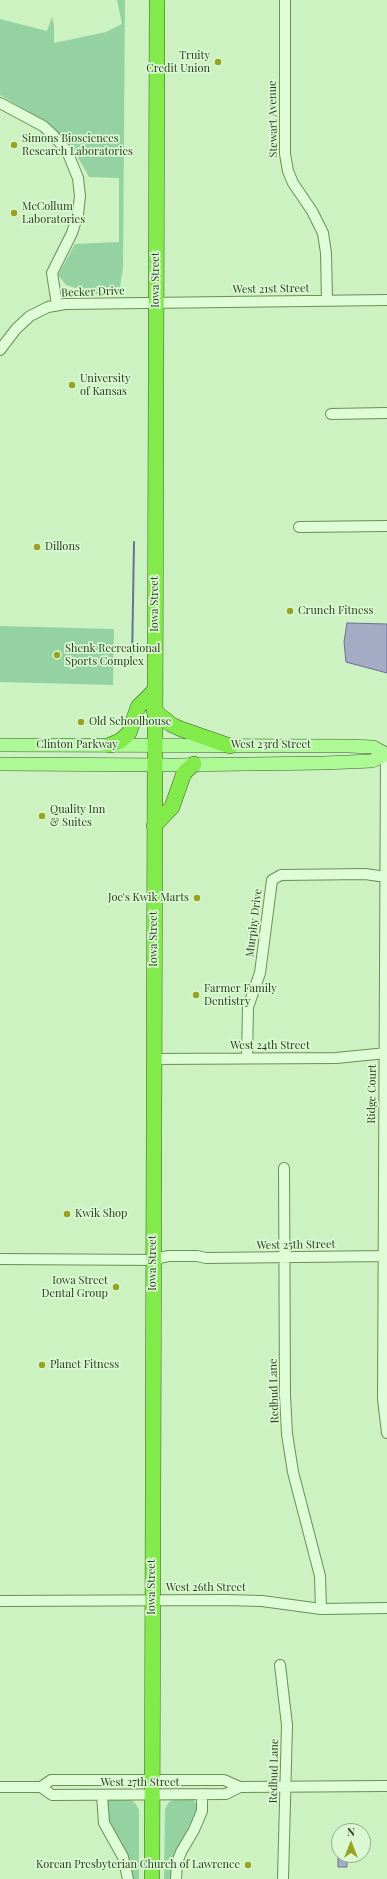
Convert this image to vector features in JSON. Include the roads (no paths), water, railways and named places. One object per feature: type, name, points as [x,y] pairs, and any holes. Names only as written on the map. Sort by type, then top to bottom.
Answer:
[{"type":"highway","name":"Iowa Street","points":[[152,1879],[157,0]]},
{"type":"highway","points":[[110,745],[120,741],[129,733],[138,707],[155,690]]},
{"type":"highway","points":[[154,711],[172,725],[185,731],[230,746]]},
{"type":"highway","points":[[154,826],[172,807],[184,773],[194,764]]},
{"type":"main road","name":"Clinton Parkway","points":[[0,745],[154,745]]},
{"type":"main road","name":"West 23rd Street","points":[[154,745],[373,746],[387,754]]},
{"type":"main road","name":"West 23rd Street","points":[[154,764],[372,761],[387,754]]},
{"type":"main road","name":"Clinton Parkway","points":[[0,764],[154,764]]},
{"type":"street","name":"Stewart Avenue","points":[[285,0],[285,154],[288,171],[293,183],[312,211],[323,233],[326,253],[327,300]]},
{"type":"street","points":[[0,103],[43,126],[53,134],[67,151],[78,178],[80,196],[78,214],[72,233],[52,273],[57,305]]},
{"type":"street","name":"West 21st Street","points":[[156,302],[387,300]]},
{"type":"street","name":"Becker Drive","points":[[0,350],[21,323],[40,310],[57,305],[74,303],[156,302]]},
{"type":"street","points":[[331,414],[387,413]]},
{"type":"street","points":[[299,527],[387,526]]},
{"type":"street","name":"Ridge Court","points":[[387,754],[383,1399],[387,1433]]},
{"type":"street","name":"Murphy Drive","points":[[247,1058],[248,1007],[260,973],[272,880],[276,876],[282,875],[365,874],[386,876]]},
{"type":"street","name":"West 24th Street","points":[[153,1059],[336,1058],[386,1053]]},
{"type":"street","name":"Redbud Lane","points":[[284,1168],[285,1395],[287,1434],[293,1472],[320,1576],[321,1609]]},
{"type":"street","name":"West 25th Street","points":[[0,1260],[153,1260],[169,1256],[197,1256],[206,1258],[385,1256]]},
{"type":"street","name":"West 26th Street","points":[[0,1601],[248,1600],[321,1609],[387,1608]]},
{"type":"street","name":"Redbud Lane","points":[[280,1665],[287,1725],[284,1879]]},
{"type":"street","name":"West 27th Street","points":[[0,1787],[41,1787],[51,1780],[152,1787],[202,1794],[226,1794],[240,1787]]},
{"type":"street","name":"West 27th Street","points":[[41,1787],[52,1795],[102,1795],[152,1787],[224,1780],[240,1787],[387,1786]]},
{"type":"street","points":[[176,1879],[177,1863],[181,1852],[194,1830],[202,1811],[202,1794]]},
{"type":"street","points":[[102,1795],[104,1823],[123,1857],[128,1879]]},
{"type":"water","points":[[347,623],[387,624],[387,673],[346,662],[344,642]]},
{"type":"water","points":[[338,1863],[347,1863],[347,1867],[338,1867]]},
{"type":"waterway","points":[[134,542],[132,662],[136,662]]},
{"type":"place","name":"Truity Credit Union","points":[[218,62]]},
{"type":"place","name":"Simons Biosciences Research Laboratories","points":[[14,145]]},
{"type":"place","name":"McCollum Laboratories","points":[[14,213]]},
{"type":"place","name":"University of Kansas","points":[[72,385]]},
{"type":"place","name":"Dillons","points":[[37,547]]},
{"type":"place","name":"Crunch Fitness","points":[[290,611]]},
{"type":"place","name":"Shenk Recreational Sports Complex","points":[[57,655]]},
{"type":"place","name":"Old Schoolhouse","points":[[81,722]]},
{"type":"place","name":"Quality Inn & Suites","points":[[42,816]]},
{"type":"place","name":"Joe's Kwik Marts","points":[[197,898]]},
{"type":"place","name":"Farmer Family Dentistry","points":[[196,995]]},
{"type":"place","name":"Kwik Shop","points":[[67,1214]]},
{"type":"place","name":"Iowa Street Dental Group","points":[[116,1287]]},
{"type":"place","name":"Planet Fitness","points":[[42,1365]]},
{"type":"place","name":"Korean Presbyterian Church of Lawrence","points":[[248,1865]]}]
